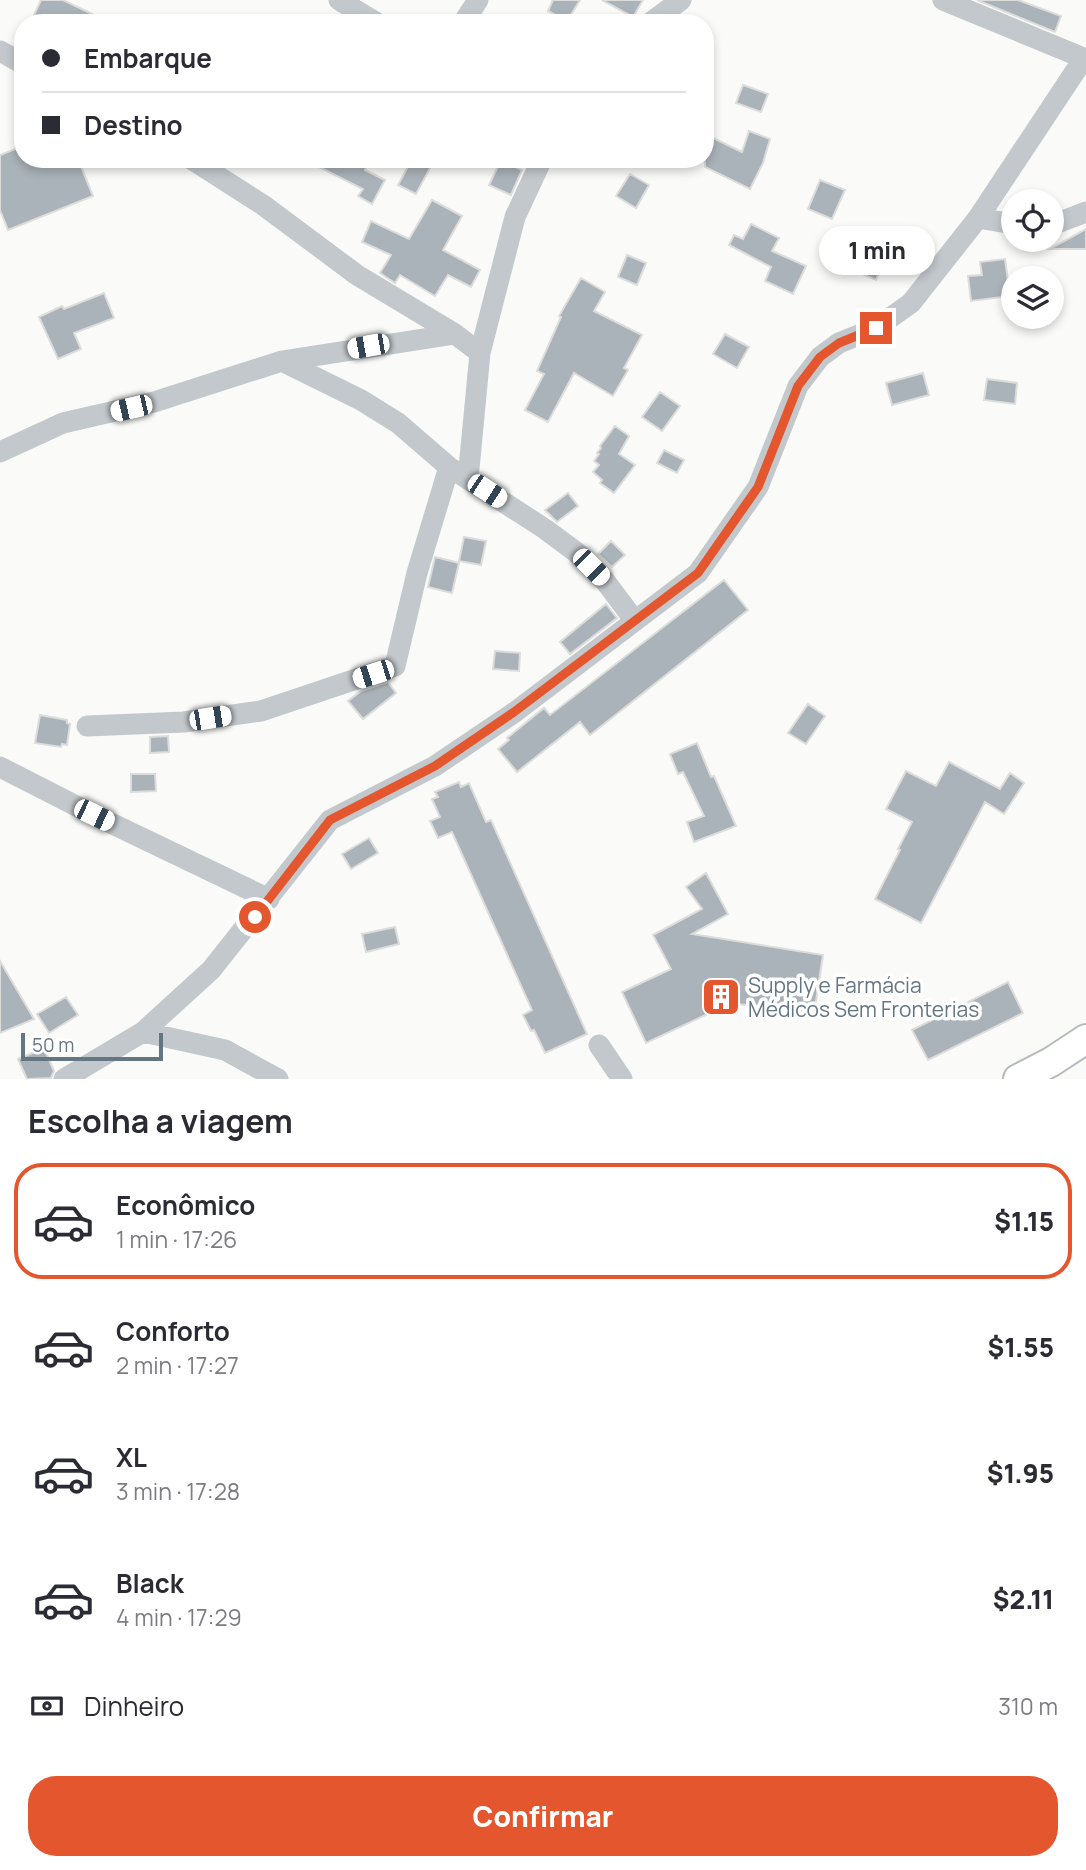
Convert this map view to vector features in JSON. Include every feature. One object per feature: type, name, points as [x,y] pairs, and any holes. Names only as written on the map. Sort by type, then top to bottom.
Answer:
[{"type":"main road","points":[[1018,1079],[1086,1039]]},
{"type":"street","points":[[339,0],[362,14]]},
{"type":"street","points":[[662,14],[681,0]]},
{"type":"street","points":[[64,1079],[143,1032],[211,970],[330,820],[435,766],[514,712],[698,573],[758,487],[798,386],[820,357],[839,343],[876,328],[911,303],[978,218],[1085,58],[991,9],[943,0]]},
{"type":"street","points":[[205,168],[263,205],[357,275],[456,334],[480,353]]},
{"type":"street","points":[[468,479],[480,353],[514,217],[538,168]]},
{"type":"street","points":[[1064,220],[1086,212]]},
{"type":"street","points":[[978,218],[1001,222]]},
{"type":"street","points":[[0,452],[63,423],[154,402],[282,361],[456,334]]},
{"type":"street","points":[[282,361],[398,423],[449,467],[545,529],[576,552],[605,581],[635,621]]},
{"type":"street","points":[[87,726],[184,722],[261,711],[395,666],[417,573],[449,467]]},
{"type":"street","points":[[0,767],[269,899]]},
{"type":"street","points":[[143,1032],[225,1050],[278,1079]]},
{"type":"street","points":[[599,1045],[622,1079]]},
{"type":"building","points":[[41,0],[63,0],[92,14],[34,14]]},
{"type":"building","points":[[553,0],[580,0],[571,14],[554,14],[548,11]]},
{"type":"building","points":[[602,0],[643,0],[635,14],[628,14]]},
{"type":"building","points":[[977,0],[1018,0],[1061,16],[1055,32]]},
{"type":"building","points":[[743,85],[768,94],[761,112],[736,103]]},
{"type":"building","points":[[749,131],[770,139],[763,163],[750,189],[707,168],[714,168],[714,138],[742,152]]},
{"type":"building","points":[[14,150],[14,168],[82,168],[93,196],[8,230],[0,210],[0,155]]},
{"type":"building","points":[[321,168],[366,168],[365,170],[385,180],[372,204],[358,196],[363,189]]},
{"type":"building","points":[[407,168],[430,168],[416,194],[398,185]]},
{"type":"building","points":[[497,168],[522,170],[511,195],[489,185]]},
{"type":"building","points":[[630,174],[649,185],[636,208],[616,196]]},
{"type":"building","points":[[820,180],[845,190],[832,219],[808,209]]},
{"type":"building","points":[[432,200],[462,216],[443,250],[480,270],[471,287],[448,275],[435,296],[400,275],[395,283],[380,273],[391,255],[362,242],[371,221],[409,239]]},
{"type":"building","points":[[751,224],[779,238],[772,251],[806,266],[793,294],[765,281],[771,267],[729,245],[734,235],[743,239]]},
{"type":"building","points":[[840,228],[890,246],[876,280],[828,259]]},
{"type":"building","points":[[1086,229],[1086,249],[1064,249],[1064,241]]},
{"type":"building","points":[[627,255],[646,263],[637,285],[618,277]]},
{"type":"building","points":[[1005,259],[1006,266],[1001,266],[1001,297],[971,301],[968,276],[982,275],[980,262]]},
{"type":"building","points":[[581,278],[605,292],[594,311],[642,335],[624,368],[628,370],[613,396],[574,373],[548,422],[525,410],[544,374],[537,371],[561,317],[559,316]]},
{"type":"building","points":[[104,293],[114,318],[74,333],[81,349],[58,359],[39,317],[62,306],[64,309]]},
{"type":"building","points":[[725,334],[749,347],[737,368],[713,354]]},
{"type":"building","points":[[923,373],[929,395],[892,405],[886,383]]},
{"type":"building","points":[[987,379],[1017,383],[1015,404],[984,400]]},
{"type":"building","points":[[660,392],[680,406],[662,431],[642,417]]},
{"type":"building","points":[[615,426],[629,436],[619,454],[635,465],[614,493],[600,483],[602,480],[593,472],[599,465],[594,461],[600,446]]},
{"type":"building","points":[[664,450],[684,460],[677,473],[657,463]]},
{"type":"building","points":[[568,493],[578,506],[557,522],[545,510]]},
{"type":"building","points":[[464,537],[486,541],[481,565],[459,561]]},
{"type":"building","points":[[611,541],[625,555],[612,567],[598,554]]},
{"type":"building","points":[[435,557],[459,563],[452,593],[428,587]]},
{"type":"building","points":[[724,580],[748,610],[590,735],[580,722],[517,772],[498,749],[509,740],[507,738],[544,708],[550,715]]},
{"type":"building","points":[[606,604],[617,618],[570,654],[560,642]]},
{"type":"building","points":[[495,651],[520,653],[519,671],[493,669]]},
{"type":"building","points":[[388,682],[396,693],[363,719],[348,701],[361,691]]},
{"type":"building","points":[[808,704],[825,716],[806,744],[788,733]]},
{"type":"building","points":[[40,715],[67,720],[70,724],[67,745],[62,744],[61,747],[35,743]]},
{"type":"building","points":[[168,736],[169,752],[150,753],[150,737]]},
{"type":"building","points":[[697,743],[736,826],[694,842],[687,822],[704,816],[683,772],[678,774],[670,754]]},
{"type":"building","points":[[949,762],[1000,789],[1010,773],[1024,783],[1004,814],[985,802],[921,923],[875,899],[912,822],[886,809],[906,771],[936,786]]},
{"type":"building","points":[[131,774],[155,774],[156,791],[131,792]]},
{"type":"building","points":[[459,782],[461,787],[469,783],[486,822],[491,820],[587,1034],[545,1053],[523,1015],[532,1010],[452,832],[438,838],[430,821],[440,817],[432,799],[438,797],[435,792]]},
{"type":"building","points":[[369,838],[378,853],[351,869],[342,854]]},
{"type":"building","name":"Supply e Farmácia Médicos Sem Fronterias","points":[[706,873],[728,914],[692,934],[823,955],[814,1014],[731,1003],[646,1043],[622,992],[671,969],[653,935],[702,909],[686,887]]},
{"type":"building","points":[[395,927],[399,944],[366,952],[362,934]]},
{"type":"building","points":[[0,961],[34,1019],[0,1033]]},
{"type":"building","points":[[1008,982],[1023,1013],[928,1060],[912,1030]]},
{"type":"building","points":[[66,997],[78,1015],[49,1033],[37,1014]]},
{"type":"building","points":[[44,1048],[54,1071],[51,1078],[27,1079],[18,1059]]},
{"type":"place","name":"Supply e Farmácia Médicos Sem Fronterias","points":[[721,997]]},
{"type":"route","points":[[255,917],[330,820],[435,766],[514,712],[698,573],[758,487],[798,386],[820,357],[839,343],[876,328]]}]
